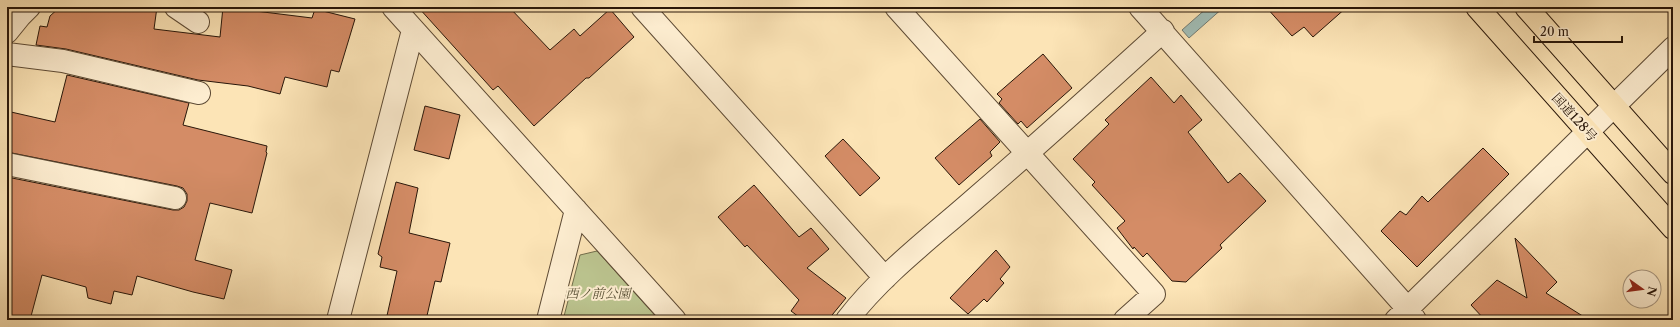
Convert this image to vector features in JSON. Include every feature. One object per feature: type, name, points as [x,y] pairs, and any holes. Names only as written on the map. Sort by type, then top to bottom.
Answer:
[{"type":"highway","name":"国道128号","points":[[1477,7],[1673,228]]},
{"type":"highway","points":[[1526,7],[1673,173]]},
{"type":"street","points":[[7,32],[29,7]]},
{"type":"street","points":[[176,7],[198,22]]},
{"type":"street","points":[[393,7],[675,320]]},
{"type":"street","points":[[642,7],[885,278]]},
{"type":"street","points":[[896,7],[1154,294],[1125,320]]},
{"type":"street","points":[[1140,7],[1407,316],[1613,106],[1673,48]]},
{"type":"street","points":[[338,320],[413,30]]},
{"type":"street","points":[[847,320],[861,302],[885,278],[1028,153],[1162,31]]},
{"type":"street","points":[[7,54],[63,61],[199,93]]},
{"type":"street","points":[[7,164],[175,198]]},
{"type":"street","points":[[548,320],[576,210]]},
{"type":"green space","name":"西ノ前公園","points":[[597,251],[659,320],[563,320],[580,255]]},
{"type":"water","points":[[1208,7],[1224,7],[1189,38],[1182,30]]},
{"type":"building","points":[[60,7],[157,7],[154,29],[220,37],[223,7],[312,18],[315,9],[355,19],[339,72],[331,70],[327,87],[285,77],[280,94],[248,86],[198,80],[66,49],[36,45],[40,26],[47,27],[50,16]]},
{"type":"building","points":[[418,7],[509,7],[550,50],[574,29],[580,36],[610,9],[634,37],[589,78],[586,78],[534,126],[498,86],[493,90]]},
{"type":"building","points":[[1266,7],[1347,7],[1313,37],[1304,27],[1292,36]]},
{"type":"building","points":[[1043,54],[1072,88],[1027,128],[1021,121],[1018,124],[999,103],[1002,99],[997,94]]},
{"type":"building","points":[[67,75],[189,103],[183,125],[267,146],[267,153],[252,213],[210,203],[195,260],[232,270],[224,299],[137,276],[132,295],[114,291],[111,304],[88,298],[86,287],[42,275],[30,320],[7,320],[7,177],[173,210],[179,210],[184,207],[187,201],[187,194],[183,188],[177,186],[7,152],[7,134],[11,112],[55,122]]},
{"type":"building","points":[[1151,77],[1174,103],[1181,95],[1202,120],[1188,132],[1228,183],[1240,173],[1266,201],[1220,245],[1222,248],[1186,282],[1172,281],[1147,253],[1143,257],[1134,247],[1133,249],[1117,228],[1125,221],[1092,185],[1095,182],[1073,159],[1109,124],[1105,120]]},
{"type":"building","points":[[425,106],[460,115],[449,159],[414,150]]},
{"type":"building","points":[[980,119],[1000,142],[990,152],[992,156],[959,185],[935,158]]},
{"type":"building","points":[[843,139],[880,178],[860,196],[825,156]]},
{"type":"building","points":[[1483,148],[1509,174],[1417,267],[1381,231],[1400,211],[1406,215],[1422,196],[1428,202]]},
{"type":"building","points":[[396,182],[418,188],[409,233],[450,243],[441,282],[435,281],[426,320],[386,320],[397,271],[380,267],[382,257],[378,254]]},
{"type":"building","points":[[754,185],[799,237],[811,228],[829,249],[807,268],[846,298],[828,320],[803,320],[791,311],[799,300],[747,245],[745,247],[718,217]]},
{"type":"building","points":[[1515,238],[1557,282],[1546,293],[1589,320],[1485,320],[1471,305],[1497,280],[1527,298]]},
{"type":"building","points":[[996,250],[1010,267],[1000,279],[1004,283],[987,302],[984,299],[968,314],[950,298]]}]
